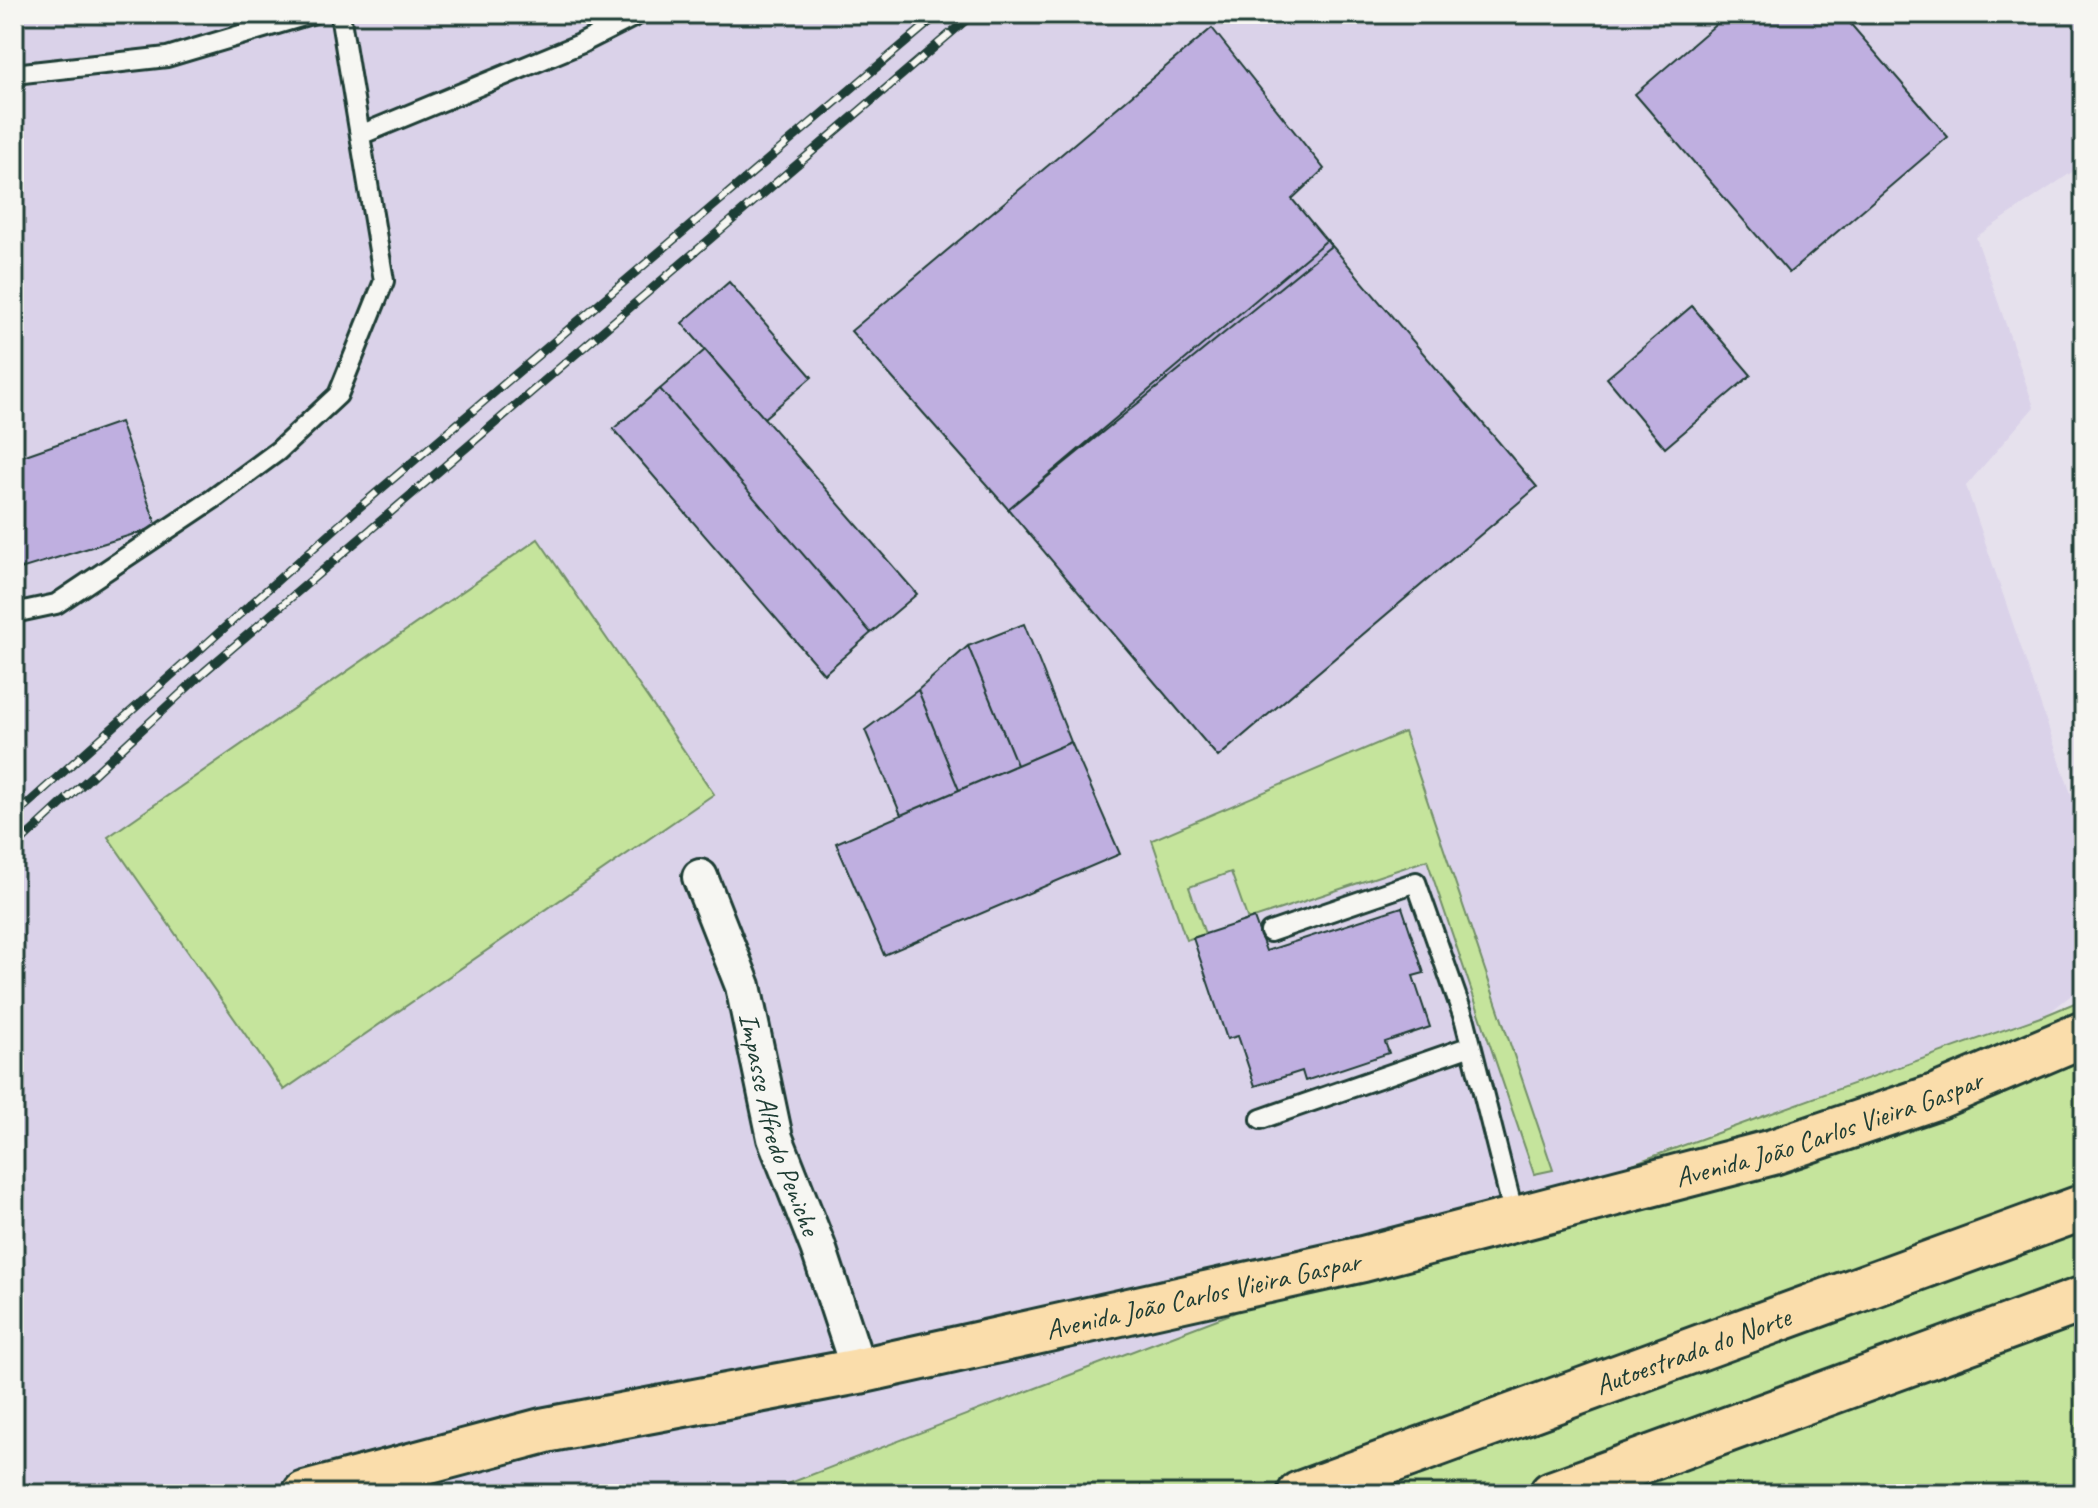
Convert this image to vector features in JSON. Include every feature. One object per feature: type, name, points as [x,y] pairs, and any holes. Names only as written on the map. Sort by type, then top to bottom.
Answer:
[{"type":"main road","name":"Avenida João Carlos Vieira Gaspar","points":[[305,1494],[546,1430],[859,1371],[1363,1259],[1773,1152],[1859,1125],[2022,1063],[2084,1034]]},
{"type":"main road","name":"Autoestrada do Norte","points":[[1300,1494],[2084,1207]]},
{"type":"main road","points":[[1552,1494],[2084,1299]]},
{"type":"street","name":"Impasse Alfredo Peniche","points":[[700,877],[743,986],[775,1138],[818,1247],[859,1371]]},
{"type":"lane","points":[[14,74],[167,57],[311,14]]},
{"type":"lane","points":[[14,613],[56,604],[213,499],[278,451],[338,395],[384,281],[340,14]]},
{"type":"lane","points":[[360,135],[580,44],[639,14]]},
{"type":"lane","points":[[1270,932],[1416,882],[1471,1046],[1515,1219]]},
{"type":"lane","points":[[1261,1119],[1471,1046]]},
{"type":"shaded area","points":[[14,14],[2084,14],[2084,164],[1976,237],[2034,407],[1966,486],[2084,832],[2084,985],[2046,1015],[1711,1133],[1171,1335],[762,1494],[14,1494]]},
{"type":"green space","points":[[538,539],[714,794],[284,1090],[108,837]]},
{"type":"green space","points":[[1404,732],[1553,1170],[1534,1174],[1427,860],[1248,920],[1231,872],[1189,887],[1205,934],[1186,940],[1152,840]]},
{"type":"green space","points":[[2084,999],[2084,1494],[762,1494],[1402,1249]]},
{"type":"building","points":[[1728,14],[1842,14],[1948,137],[1789,273],[1635,94]]},
{"type":"building","points":[[1212,28],[1324,169],[1292,199],[1331,246],[1008,509],[851,331]]},
{"type":"building","points":[[1327,240],[1537,487],[1218,757],[1008,509]]},
{"type":"building","points":[[729,282],[812,377],[764,418],[682,323]]},
{"type":"building","points":[[1692,306],[1751,375],[1665,448],[1607,378]]},
{"type":"building","points":[[705,350],[917,594],[871,633],[660,389]]},
{"type":"building","points":[[660,389],[871,633],[824,674],[613,429]]},
{"type":"building","points":[[120,422],[157,527],[14,571],[14,459]]},
{"type":"building","points":[[1024,624],[1071,742],[1017,765],[968,646]]},
{"type":"building","points":[[968,646],[1017,765],[959,790],[918,690]]},
{"type":"building","points":[[918,690],[959,790],[901,815],[865,730]]},
{"type":"building","points":[[1071,742],[1120,854],[884,955],[836,843]]},
{"type":"building","points":[[1402,907],[1424,973],[1413,976],[1430,1027],[1385,1042],[1389,1053],[1305,1081],[1302,1071],[1255,1086],[1238,1036],[1227,1039],[1193,938],[1254,918],[1266,951]]},
{"type":"railway","points":[[14,816],[355,511],[939,14]]},
{"type":"railway","points":[[14,848],[204,672],[973,14]]}]
